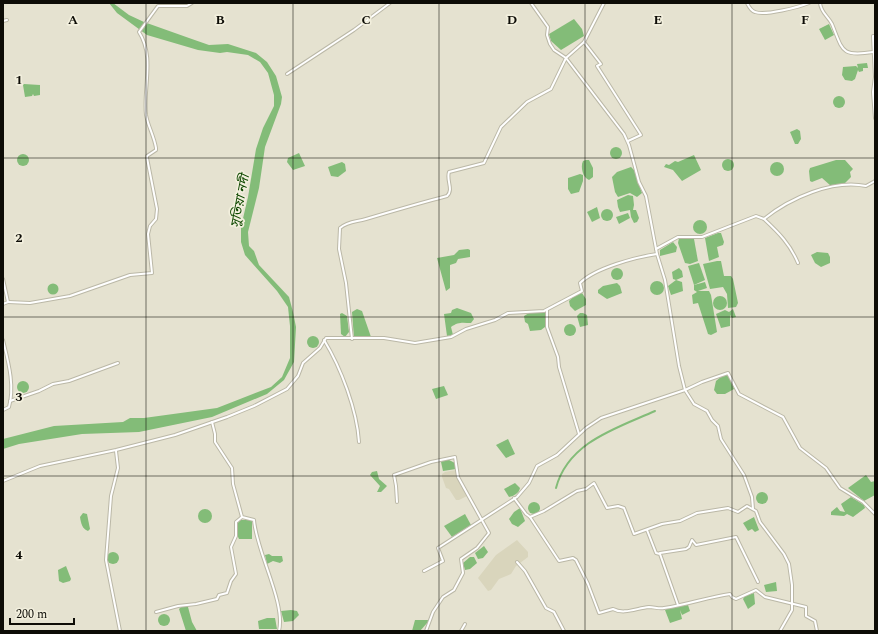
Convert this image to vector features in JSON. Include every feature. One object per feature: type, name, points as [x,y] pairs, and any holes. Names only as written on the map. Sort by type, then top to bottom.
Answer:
[{"type":"street","points":[[3,304],[8,302],[30,303],[70,296],[130,275],[152,273],[148,234],[150,226],[156,219],[157,209],[147,156],[156,150],[156,148],[146,116],[146,43],[139,32],[158,6],[187,6],[192,3]]},
{"type":"street","points":[[287,74],[354,30],[390,3]]},
{"type":"street","points":[[531,3],[548,27],[548,40],[554,50],[566,58],[628,141],[639,182],[646,196],[657,254],[665,280],[679,366],[685,390],[694,404],[707,411],[712,420],[718,426],[721,439],[744,474],[752,497],[753,509],[760,522],[787,560],[792,585],[792,612],[780,631]]},
{"type":"street","points":[[352,339],[346,283],[339,249],[340,228],[350,222],[364,220],[389,211],[447,196],[450,190],[449,172],[484,163],[501,127],[527,102],[551,89],[566,58],[584,42],[604,3]]},
{"type":"street","points":[[747,3],[752,10],[760,13],[798,7],[809,3]]},
{"type":"street","points":[[820,3],[824,14],[831,23],[841,48],[845,52],[857,55],[873,52]]},
{"type":"street","points":[[3,21],[7,20]]},
{"type":"street","points":[[875,36],[873,36],[875,77],[873,92],[875,118]]},
{"type":"street","points":[[584,42],[601,64],[597,66],[641,134],[638,137],[628,141]]},
{"type":"street","points":[[764,219],[797,198],[830,188],[854,183],[866,186],[875,181]]},
{"type":"street","points":[[656,249],[682,236],[702,237],[756,216],[764,219],[785,239],[793,250],[798,263]]},
{"type":"street","points":[[3,481],[40,466],[116,450],[175,434],[240,411],[287,389],[298,376],[303,363],[320,348],[326,338],[384,338],[415,343],[451,337],[514,311],[547,310],[582,291],[580,283],[605,269],[645,256],[657,254]]},
{"type":"street","points":[[3,278],[8,302]]},
{"type":"street","points":[[547,310],[547,327],[558,357],[561,374],[579,434]]},
{"type":"street","points":[[3,340],[9,369],[10,401],[9,407],[3,410]]},
{"type":"street","points":[[324,340],[344,381],[357,422],[359,442]]},
{"type":"street","points":[[10,401],[39,391],[53,384],[69,381],[118,363]]},
{"type":"street","points":[[424,571],[443,561],[438,548],[514,498],[529,483],[537,466],[557,455],[579,434],[601,418],[685,390],[728,373],[740,394],[783,417],[800,448],[826,468],[840,488],[863,502],[875,514]]},
{"type":"street","points":[[212,422],[216,434],[215,442],[232,468],[233,484],[242,517]]},
{"type":"street","points":[[116,450],[118,468],[111,496],[106,560],[120,631]]},
{"type":"street","points":[[397,502],[394,475],[431,462],[455,457],[458,476],[489,533],[477,548],[461,559],[463,573],[454,590],[443,597],[434,612],[426,631]]},
{"type":"street","points":[[530,517],[544,511],[576,490],[586,489],[594,483],[608,508],[618,506],[624,508],[633,534],[662,524],[680,521],[697,513],[728,508],[738,512],[747,506],[753,509]]},
{"type":"street","points":[[514,498],[530,517],[559,561],[573,558],[576,560],[588,584],[599,613],[613,608],[618,611],[627,609],[633,611],[646,608],[662,608],[730,594],[732,598],[736,599],[756,590],[764,598],[791,602],[806,607],[806,616],[815,621],[817,631]]},
{"type":"street","points":[[156,612],[178,606],[217,600],[219,595],[228,593],[231,581],[236,574],[231,547],[236,536],[236,522],[242,517]]},
{"type":"street","points":[[242,517],[254,520],[255,535],[262,549],[282,618],[280,631]]},
{"type":"street","points":[[647,530],[656,553],[686,549],[689,547],[692,540],[696,545],[736,537],[758,582]]},
{"type":"street","points":[[660,553],[678,605]]},
{"type":"street","points":[[517,562],[525,571],[546,608],[554,612],[564,631]]},
{"type":"street","points":[[461,631],[465,624]]},
{"type":"shaded area","points":[[109,3],[113,3],[129,15],[144,22],[209,45],[228,44],[256,53],[267,62],[276,76],[282,97],[281,104],[265,147],[259,188],[248,232],[249,246],[254,251],[259,265],[289,297],[296,327],[294,362],[284,380],[267,394],[212,417],[139,432],[82,434],[19,444],[3,449],[3,439],[54,426],[123,422],[130,418],[144,418],[217,408],[271,387],[282,377],[290,358],[290,326],[288,307],[277,291],[245,255],[241,242],[241,227],[248,197],[256,149],[263,128],[274,106],[274,95],[268,73],[260,62],[248,55],[198,50],[147,35],[117,13]]},
{"type":"shaded area","points":[[574,19],[582,29],[584,36],[561,50],[551,41],[549,34]]},
{"type":"shaded area","points":[[829,24],[834,35],[825,40],[819,29]]},
{"type":"shaded area","points":[[867,63],[868,68],[863,68],[863,71],[859,72],[858,70],[855,79],[852,81],[845,80],[842,75],[843,67],[856,66],[858,68],[857,64]]},
{"type":"shaded area","points":[[24,84],[40,85],[40,95],[34,96],[33,94],[32,96],[25,97]]},
{"type":"shaded area","points":[[839,96],[843,98],[845,102],[843,106],[839,108],[835,106],[833,102],[835,98]]},
{"type":"shaded area","points":[[797,129],[800,131],[801,139],[798,144],[795,144],[790,132]]},
{"type":"shaded area","points":[[614,147],[618,147],[622,153],[618,159],[614,159],[610,155],[610,151]]},
{"type":"shaded area","points":[[299,153],[305,166],[293,170],[287,162],[288,158]]},
{"type":"shaded area","points":[[23,154],[27,156],[29,160],[27,164],[23,166],[19,164],[17,160],[19,156]]},
{"type":"shaded area","points":[[694,155],[701,170],[682,181],[673,170],[664,167],[666,164],[669,165],[675,161],[678,162]]},
{"type":"shaded area","points":[[726,159],[730,159],[734,165],[730,171],[726,171],[722,167],[722,163]]},
{"type":"shaded area","points":[[589,160],[593,168],[593,177],[589,180],[585,177],[582,169],[582,163]]},
{"type":"shaded area","points":[[836,160],[845,160],[853,169],[850,172],[851,177],[844,184],[831,186],[822,178],[812,182],[810,181],[810,168]]},
{"type":"shaded area","points":[[342,162],[345,164],[346,171],[338,177],[331,176],[328,167]]},
{"type":"shaded area","points":[[777,162],[782,164],[784,169],[782,174],[777,176],[772,174],[770,169],[772,164]]},
{"type":"shaded area","points":[[631,167],[634,170],[642,193],[637,197],[630,193],[618,197],[615,192],[612,177],[617,172]]},
{"type":"shaded area","points":[[580,174],[583,175],[583,181],[579,192],[571,194],[568,189],[568,178]]},
{"type":"shaded area","points":[[628,195],[633,196],[633,210],[636,210],[639,218],[637,222],[634,223],[630,210],[620,212],[618,207],[617,200]]},
{"type":"shaded area","points":[[597,207],[600,218],[592,222],[587,212]]},
{"type":"shaded area","points":[[605,209],[609,209],[613,215],[609,221],[605,221],[601,217],[601,213]]},
{"type":"shaded area","points":[[628,213],[630,218],[619,224],[616,217]]},
{"type":"shaded area","points":[[697,220],[703,220],[707,224],[707,230],[703,234],[697,234],[693,230],[693,224]]},
{"type":"shaded area","points":[[721,233],[724,242],[723,245],[717,247],[719,257],[709,261],[705,238]]},
{"type":"shaded area","points":[[679,238],[694,239],[698,261],[690,264],[685,263],[678,243]]},
{"type":"shaded area","points":[[673,242],[677,247],[676,252],[660,256],[660,250]]},
{"type":"shaded area","points":[[459,250],[470,250],[470,257],[458,259],[456,263],[450,265],[450,288],[446,291],[437,258],[454,255]]},
{"type":"shaded area","points":[[817,252],[828,253],[830,263],[821,267],[815,263],[811,255]]},
{"type":"shaded area","points":[[721,261],[724,276],[731,276],[733,279],[738,303],[736,307],[728,308],[727,294],[723,287],[710,289],[703,264]]},
{"type":"shaded area","points":[[699,263],[705,280],[694,285],[688,266]]},
{"type":"shaded area","points":[[615,268],[619,268],[623,274],[619,280],[615,280],[611,276],[611,272]]},
{"type":"shaded area","points":[[679,268],[682,271],[683,277],[676,280],[673,279],[672,272]]},
{"type":"shaded area","points":[[676,280],[682,282],[683,291],[671,295],[668,286]]},
{"type":"shaded area","points":[[654,281],[660,281],[664,285],[664,291],[660,295],[654,295],[650,291],[650,285]]},
{"type":"shaded area","points":[[705,282],[707,288],[698,291],[709,291],[711,295],[717,332],[711,335],[708,334],[698,303],[693,304],[692,295],[697,292],[694,290],[694,285]]},
{"type":"shaded area","points":[[53,283],[57,285],[59,289],[57,293],[53,295],[49,293],[47,289],[49,285]]},
{"type":"shaded area","points":[[617,283],[620,286],[622,293],[607,299],[598,293],[598,290],[603,286]]},
{"type":"shaded area","points":[[582,293],[586,299],[586,305],[575,311],[570,306],[569,301],[574,296]]},
{"type":"shaded area","points":[[720,296],[725,298],[727,303],[725,308],[720,310],[715,308],[713,303],[715,298]]},
{"type":"shaded area","points":[[457,308],[471,313],[474,319],[471,323],[454,325],[451,327],[453,335],[447,336],[444,314],[451,313],[452,310]]},
{"type":"shaded area","points":[[357,309],[362,311],[371,337],[354,338],[352,312]]},
{"type":"shaded area","points":[[733,309],[736,317],[732,318],[730,315],[730,326],[721,328],[716,314],[725,310],[729,312]]},
{"type":"shaded area","points":[[545,312],[545,327],[541,330],[530,331],[528,324],[525,322],[524,316],[529,313]]},
{"type":"shaded area","points":[[342,313],[347,316],[349,332],[345,337],[341,334],[340,314]]},
{"type":"shaded area","points":[[580,313],[587,315],[588,325],[580,327],[577,316]]},
{"type":"shaded area","points":[[568,324],[572,324],[576,330],[572,336],[568,336],[564,332],[564,328]]},
{"type":"shaded area","points":[[315,336],[318,337],[318,347],[311,348],[308,347],[307,340],[308,337]]},
{"type":"shaded area","points":[[727,375],[731,380],[734,389],[725,394],[717,394],[714,390],[716,381],[722,376]]},
{"type":"shaded area","points":[[21,381],[25,381],[29,387],[25,393],[21,393],[17,389],[17,385]]},
{"type":"shaded area","points":[[444,386],[448,395],[436,399],[432,389]]},
{"type":"shaded area","points":[[508,439],[515,454],[506,458],[496,445]]},
{"type":"shaded area","points":[[444,460],[449,460],[455,463],[456,469],[443,471],[441,462]]},
{"type":"shaded area","points":[[456,470],[461,485],[469,495],[459,500],[456,500],[449,489],[446,488],[442,477],[442,474],[445,472]]},
{"type":"shaded area","points":[[377,471],[379,479],[387,486],[381,492],[377,492],[380,486],[370,475],[372,472]]},
{"type":"shaded area","points":[[866,475],[871,482],[875,481],[875,495],[864,501],[848,488]]},
{"type":"shaded area","points":[[515,483],[520,488],[519,491],[513,496],[509,497],[504,489]]},
{"type":"shaded area","points":[[762,492],[766,494],[768,498],[766,502],[762,504],[758,502],[756,498],[758,494]]},
{"type":"shaded area","points":[[851,497],[864,505],[865,508],[853,517],[847,514],[844,516],[831,515],[831,512],[837,507],[840,511],[845,512],[841,504]]},
{"type":"shaded area","points":[[532,502],[536,502],[540,508],[536,514],[532,514],[528,510],[528,506]]},
{"type":"shaded area","points":[[520,508],[525,521],[518,527],[512,524],[509,519],[514,512]]},
{"type":"shaded area","points":[[202,509],[208,509],[212,513],[212,519],[208,523],[202,523],[198,519],[198,513]]},
{"type":"shaded area","points":[[83,513],[87,514],[90,529],[88,531],[84,529],[81,524],[80,517]]},
{"type":"shaded area","points":[[465,514],[471,525],[452,537],[444,526]]},
{"type":"shaded area","points":[[754,517],[759,530],[755,532],[752,529],[748,531],[743,523]]},
{"type":"shaded area","points":[[240,520],[252,520],[252,539],[239,539],[236,529]]},
{"type":"shaded area","points":[[517,540],[528,552],[528,557],[516,566],[511,574],[499,579],[491,590],[488,591],[478,578],[496,555]]},
{"type":"shaded area","points":[[484,546],[488,552],[483,558],[478,559],[475,553]]},
{"type":"shaded area","points":[[111,552],[115,552],[119,558],[115,564],[111,564],[107,560],[107,556]]},
{"type":"shaded area","points":[[269,554],[272,556],[282,556],[283,561],[280,563],[273,561],[267,564],[265,555]]},
{"type":"shaded area","points":[[470,557],[474,557],[477,563],[470,569],[465,570],[463,563]]},
{"type":"shaded area","points":[[66,566],[71,579],[70,581],[63,583],[59,581],[58,570]]},
{"type":"shaded area","points":[[776,582],[777,591],[766,592],[764,585]]},
{"type":"shaded area","points":[[754,593],[755,604],[748,609],[743,599],[745,596]]},
{"type":"shaded area","points":[[688,605],[690,611],[682,615],[680,610],[682,619],[670,623],[665,610],[668,608]]},
{"type":"shaded area","points":[[182,606],[188,607],[192,622],[197,631],[186,631],[179,609]]},
{"type":"shaded area","points":[[281,611],[297,611],[299,615],[293,621],[284,622]]},
{"type":"shaded area","points":[[166,614],[169,615],[169,625],[162,626],[159,625],[158,618],[159,615]]},
{"type":"shaded area","points":[[267,618],[275,618],[277,629],[259,629],[258,621]]},
{"type":"shaded area","points":[[415,620],[428,620],[428,622],[420,631],[412,631]]},
{"type":"waterway","points":[[556,488],[562,472],[571,459],[583,448],[610,431],[655,411]]},
{"type":"water label","name":"সুতিয়া নদী","points":[[240,201]]}]
